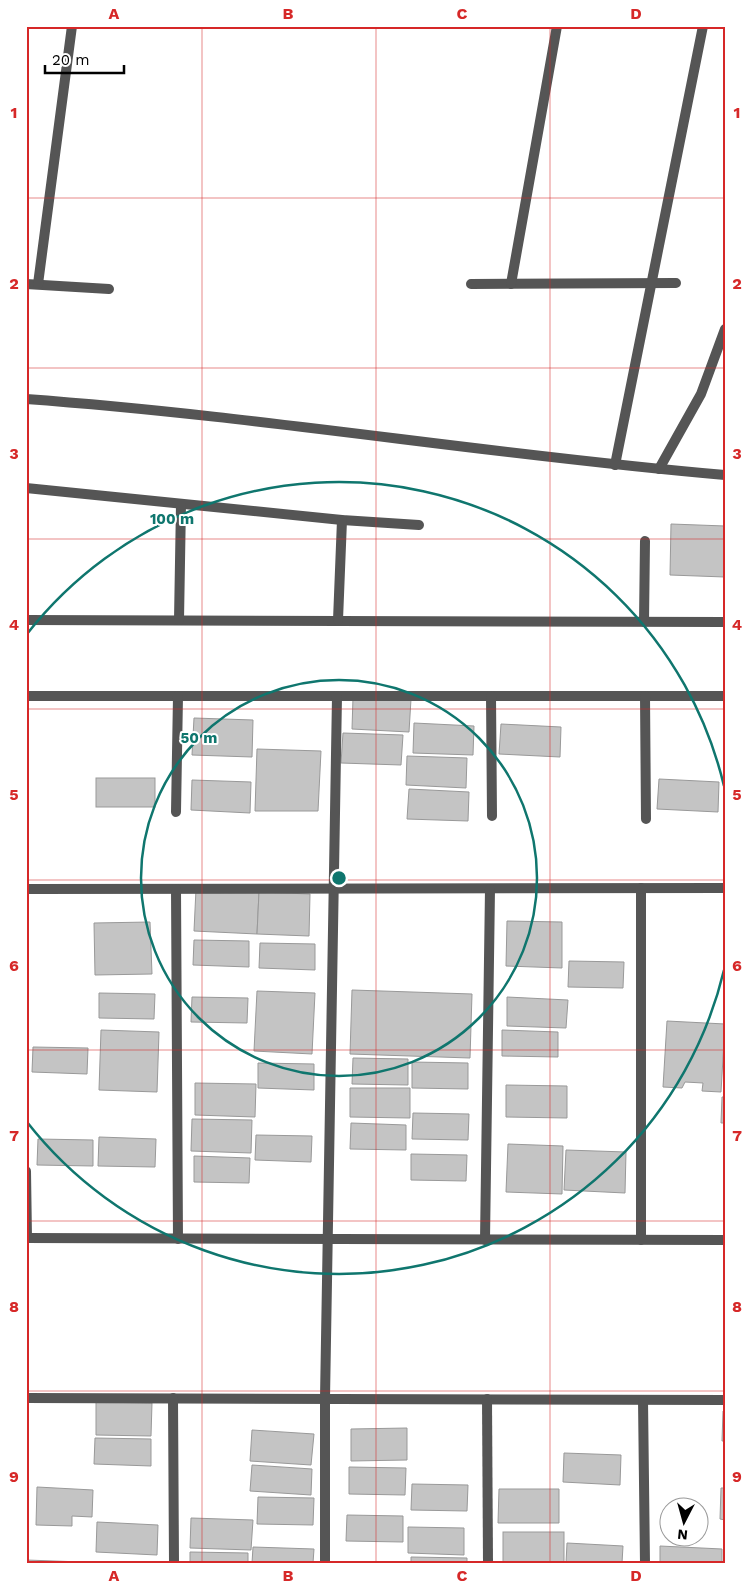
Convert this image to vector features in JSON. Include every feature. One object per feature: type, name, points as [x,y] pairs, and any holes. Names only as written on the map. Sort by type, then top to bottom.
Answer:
[{"type":"street","points":[[38,284],[72,26]]},
{"type":"street","points":[[511,284],[557,26]]},
{"type":"street","points":[[615,465],[703,26]]},
{"type":"street","points":[[471,284],[676,283]]},
{"type":"street","points":[[26,284],[108,289]]},
{"type":"street","points":[[659,470],[701,394],[725,330]]},
{"type":"street","points":[[26,398],[110,405],[453,444],[659,470],[725,475]]},
{"type":"street","points":[[26,488],[342,520],[419,525]]},
{"type":"street","points":[[179,620],[181,504]]},
{"type":"street","points":[[338,620],[342,520]]},
{"type":"street","points":[[644,622],[645,541]]},
{"type":"street","points":[[26,620],[725,622]]},
{"type":"street","points":[[26,696],[725,696]]},
{"type":"street","points":[[176,812],[178,696]]},
{"type":"street","points":[[325,1563],[325,1398],[337,696]]},
{"type":"street","points":[[491,696],[492,816]]},
{"type":"street","points":[[645,696],[646,820]]},
{"type":"street","points":[[485,1240],[490,888]]},
{"type":"street","points":[[641,888],[642,1240]]},
{"type":"street","points":[[26,889],[725,888]]},
{"type":"street","points":[[176,889],[178,1239]]},
{"type":"street","points":[[26,1171],[27,1238],[725,1240]]},
{"type":"street","points":[[26,1398],[725,1400]]},
{"type":"street","points":[[173,1398],[174,1563]]},
{"type":"street","points":[[487,1399],[488,1563]]},
{"type":"street","points":[[643,1400],[645,1563]]},
{"type":"building","points":[[671,524],[725,526],[725,577],[670,575]]},
{"type":"building","points":[[353,697],[411,699],[409,732],[352,729]]},
{"type":"building","points":[[194,718],[253,720],[252,757],[192,755]]},
{"type":"building","points":[[414,723],[474,726],[473,755],[413,753]]},
{"type":"building","points":[[501,724],[561,727],[560,757],[499,754]]},
{"type":"building","points":[[343,733],[403,735],[401,765],[341,763]]},
{"type":"building","points":[[257,749],[321,751],[318,811],[255,811]]},
{"type":"building","points":[[407,756],[467,758],[466,788],[406,785]]},
{"type":"building","points":[[96,778],[155,778],[155,807],[96,807]]},
{"type":"building","points":[[659,779],[719,782],[718,812],[657,809]]},
{"type":"building","points":[[192,780],[251,782],[250,813],[191,810]]},
{"type":"building","points":[[409,789],[469,792],[468,821],[407,819]]},
{"type":"building","points":[[196,889],[259,892],[257,934],[194,931]]},
{"type":"building","points":[[259,892],[310,894],[309,936],[257,934]]},
{"type":"building","points":[[507,921],[562,922],[562,968],[506,966]]},
{"type":"building","points":[[150,922],[152,974],[95,975],[94,923]]},
{"type":"building","points":[[194,940],[249,941],[249,967],[193,965]]},
{"type":"building","points":[[260,943],[315,944],[315,970],[259,968]]},
{"type":"building","points":[[569,961],[624,962],[623,988],[568,987]]},
{"type":"building","points":[[352,990],[472,994],[470,1058],[350,1054]]},
{"type":"building","points":[[257,991],[315,993],[312,1054],[254,1051]]},
{"type":"building","points":[[99,993],[155,994],[154,1019],[99,1018]]},
{"type":"building","points":[[192,997],[248,998],[247,1023],[191,1022]]},
{"type":"building","points":[[507,997],[568,1000],[566,1028],[507,1026]]},
{"type":"building","points":[[667,1021],[725,1024],[721,1092],[702,1091],[703,1083],[685,1082],[682,1088],[663,1087]]},
{"type":"building","points":[[101,1030],[159,1032],[157,1092],[99,1090]]},
{"type":"building","points":[[502,1030],[558,1032],[558,1057],[502,1056]]},
{"type":"building","points":[[33,1047],[88,1048],[87,1074],[32,1072]]},
{"type":"building","points":[[353,1058],[408,1059],[408,1085],[352,1084]]},
{"type":"building","points":[[412,1062],[468,1063],[468,1089],[412,1088]]},
{"type":"building","points":[[258,1063],[314,1064],[314,1090],[258,1088]]},
{"type":"building","points":[[195,1083],[256,1084],[255,1117],[195,1115]]},
{"type":"building","points":[[506,1085],[567,1086],[567,1118],[506,1117]]},
{"type":"building","points":[[350,1088],[410,1088],[410,1118],[350,1117]]},
{"type":"building","points":[[722,1097],[725,1097],[725,1123],[721,1123]]},
{"type":"building","points":[[413,1113],[469,1114],[468,1140],[412,1139]]},
{"type":"building","points":[[192,1119],[252,1120],[251,1153],[191,1151]]},
{"type":"building","points":[[351,1123],[406,1125],[406,1150],[350,1149]]},
{"type":"building","points":[[256,1135],[312,1136],[311,1162],[255,1160]]},
{"type":"building","points":[[99,1137],[156,1139],[155,1167],[98,1166]]},
{"type":"building","points":[[38,1139],[93,1140],[93,1166],[37,1165]]},
{"type":"building","points":[[508,1144],[563,1146],[562,1194],[506,1192]]},
{"type":"building","points":[[566,1150],[626,1152],[625,1193],[564,1190]]},
{"type":"building","points":[[411,1154],[467,1155],[466,1181],[411,1180]]},
{"type":"building","points":[[194,1156],[250,1158],[249,1183],[194,1182]]},
{"type":"building","points":[[96,1402],[152,1403],[151,1436],[96,1435]]},
{"type":"building","points":[[723,1411],[725,1411],[725,1441],[722,1441]]},
{"type":"building","points":[[407,1428],[407,1460],[351,1461],[351,1429]]},
{"type":"building","points":[[252,1430],[314,1434],[311,1465],[250,1461]]},
{"type":"building","points":[[95,1438],[151,1439],[151,1466],[94,1464]]},
{"type":"building","points":[[564,1453],[621,1455],[620,1485],[563,1482]]},
{"type":"building","points":[[252,1465],[312,1469],[311,1495],[250,1491]]},
{"type":"building","points":[[349,1467],[406,1468],[405,1495],[349,1494]]},
{"type":"building","points":[[412,1484],[468,1485],[467,1511],[411,1510]]},
{"type":"building","points":[[37,1487],[93,1490],[92,1517],[72,1516],[72,1526],[36,1525]]},
{"type":"building","points":[[721,1488],[725,1488],[725,1520],[720,1519]]},
{"type":"building","points":[[499,1489],[559,1489],[559,1523],[498,1523]]},
{"type":"building","points":[[258,1497],[314,1498],[313,1525],[257,1524]]},
{"type":"building","points":[[347,1515],[403,1516],[403,1542],[346,1541]]},
{"type":"building","points":[[191,1518],[253,1520],[251,1550],[190,1548]]},
{"type":"building","points":[[97,1522],[158,1525],[157,1555],[96,1552]]},
{"type":"building","points":[[408,1527],[464,1528],[464,1555],[408,1553]]},
{"type":"building","points":[[503,1532],[564,1532],[564,1563],[503,1563]]},
{"type":"building","points":[[567,1543],[623,1546],[622,1563],[566,1563]]},
{"type":"building","points":[[660,1546],[722,1549],[722,1563],[660,1563]]},
{"type":"building","points":[[253,1547],[314,1549],[313,1563],[252,1563]]},
{"type":"building","points":[[190,1552],[248,1553],[248,1563],[190,1563]]},
{"type":"building","points":[[411,1557],[467,1558],[467,1563],[411,1563]]},
{"type":"building","points":[[26,1560],[82,1562],[82,1563],[26,1563]]}]
